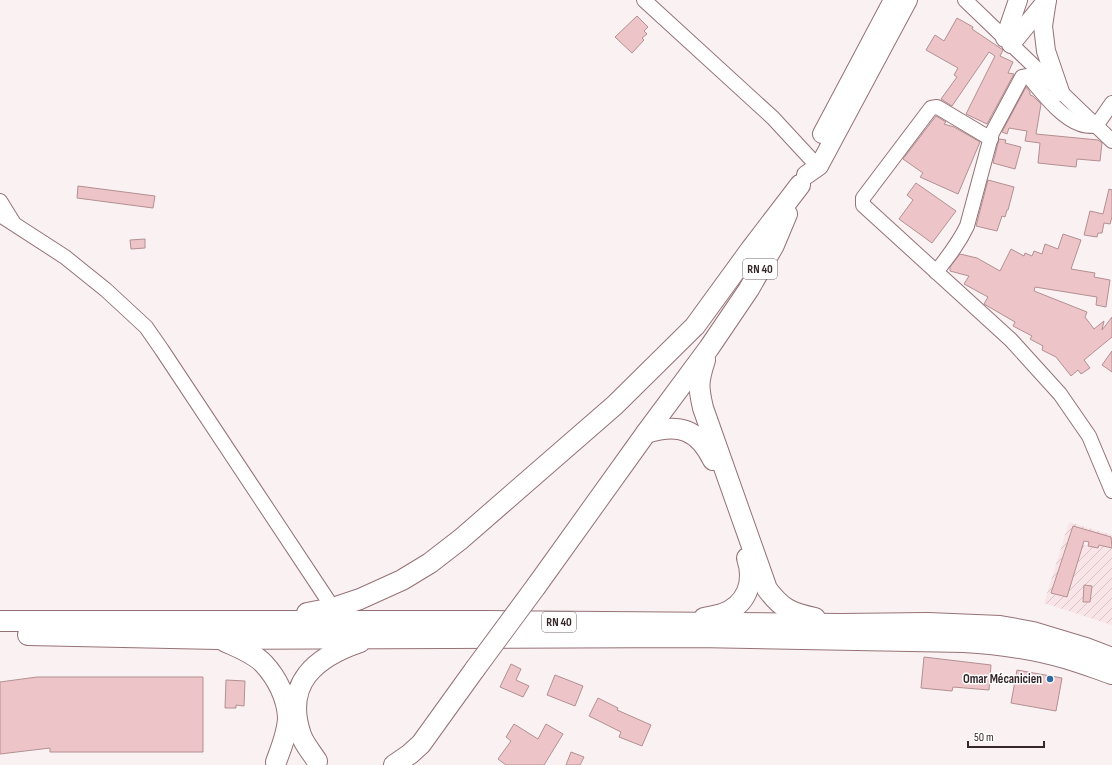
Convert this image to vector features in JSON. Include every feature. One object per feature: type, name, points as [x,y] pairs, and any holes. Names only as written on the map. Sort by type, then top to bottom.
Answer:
[{"type":"highway","name":"RN 40","points":[[394,765],[421,744],[709,348],[749,289],[774,245],[809,171]]},
{"type":"highway","points":[[254,621],[333,608],[360,599],[402,580],[430,563],[461,539],[615,405],[695,326],[809,171]]},
{"type":"highway","points":[[709,348],[700,377],[699,388],[703,408],[767,589],[778,603],[791,611],[841,624]]},
{"type":"highway","points":[[646,433],[661,428],[686,430],[699,438],[707,447],[714,461],[751,568],[751,580],[746,594],[735,607],[722,614],[682,623]]},
{"type":"highway","name":"RN 40","points":[[0,621],[928,623],[1000,626],[1033,632],[1086,648],[1112,658]]},
{"type":"highway","name":"RN 40","points":[[0,634],[218,639],[697,637],[964,642],[1029,650],[1068,659],[1112,674]]},
{"type":"highway","points":[[319,763],[301,737],[296,716],[296,702],[300,686],[312,669],[326,657],[342,648],[373,638]]},
{"type":"highway","points":[[218,639],[244,650],[264,663],[277,682],[286,702],[288,718],[286,732],[275,763]]},
{"type":"highway","points":[[275,763],[286,756],[296,754],[308,755],[319,763]]},
{"type":"main road","points":[[809,171],[893,0]]},
{"type":"main road","points":[[809,171],[908,0]]},
{"type":"main road","points":[[1008,41],[1018,0]]},
{"type":"main road","points":[[1008,41],[1047,0]]},
{"type":"main road","points":[[1047,0],[1043,26],[1046,51],[1060,92]]},
{"type":"street","points":[[644,0],[773,118],[809,171]]},
{"type":"street","points":[[965,0],[1112,141]]},
{"type":"street","points":[[936,272],[961,240],[967,226],[995,126],[1022,77],[1028,76],[1061,112],[1071,120],[1082,125],[1096,126]]},
{"type":"street","points":[[1096,126],[1112,103]]},
{"type":"street","points":[[991,139],[939,108],[931,108],[863,198],[863,205],[1011,340],[1060,394],[1089,436],[1112,491]]},
{"type":"street","points":[[0,201],[14,224]]},
{"type":"street","points":[[0,215],[65,257],[106,290],[146,327],[333,608]]},
{"type":"shaded area","points":[[1069,522],[1112,535],[1112,542],[1110,537],[1073,526],[1051,592],[1083,545],[1098,548],[1099,545],[1112,548],[1112,625],[1044,603]]},
{"type":"building","points":[[637,16],[648,27],[644,31],[647,34],[642,38],[644,40],[632,53],[615,37]]},
{"type":"building","points":[[957,18],[973,27],[972,29],[1003,50],[1000,56],[1013,62],[1008,73],[1014,74],[987,124],[966,114],[995,56],[989,52],[952,106],[941,99],[957,77],[954,75],[958,68],[926,50],[935,35],[944,41]]},
{"type":"building","points":[[1026,87],[1030,92],[1030,95],[1041,104],[1036,134],[1098,140],[1102,143],[1100,161],[1077,159],[1076,167],[1038,163],[1040,143],[1025,141],[1027,131],[1009,128],[1007,134],[1002,132]]},
{"type":"building","points":[[936,116],[946,122],[944,124],[954,127],[980,142],[958,194],[920,177],[923,173],[903,159]]},
{"type":"building","points":[[999,139],[1006,140],[1005,143],[1021,147],[1015,169],[993,163]]},
{"type":"building","points":[[988,180],[1014,187],[1008,210],[1005,217],[1002,216],[997,231],[976,226]]},
{"type":"building","points":[[916,183],[956,211],[932,243],[899,219],[913,200],[907,195]]},
{"type":"building","points":[[78,186],[155,196],[153,208],[77,198]]},
{"type":"building","points":[[1109,189],[1112,190],[1112,217],[1110,224],[1104,223],[1102,233],[1098,233],[1097,237],[1084,235],[1090,211],[1103,214]]},
{"type":"building","points":[[1063,234],[1081,240],[1071,269],[1095,273],[1094,277],[1110,280],[1106,307],[1096,305],[1097,297],[1035,287],[1034,291],[1087,312],[1085,317],[1094,329],[1104,321],[1102,330],[1112,317],[1112,337],[1084,360],[1090,368],[1081,374],[1078,370],[1071,376],[1056,357],[1042,350],[1043,346],[1030,339],[1032,336],[1013,326],[1015,322],[984,304],[988,297],[964,284],[969,276],[950,271],[950,267],[960,254],[977,258],[1000,271],[1011,249],[1024,256],[1025,253],[1032,256],[1034,251],[1042,254],[1045,244],[1058,249]]},
{"type":"building","points":[[145,239],[145,248],[131,249],[130,240]]},
{"type":"building","points":[[1112,351],[1112,372],[1102,365]]},
{"type":"building","points":[[1073,526],[1111,537],[1112,548],[1099,545],[1098,548],[1088,546],[1089,542],[1084,541],[1067,597],[1051,593]]},
{"type":"building","points":[[1084,585],[1092,586],[1090,602],[1083,602]]},
{"type":"building","points":[[924,657],[991,665],[989,690],[953,687],[952,691],[921,688]]},
{"type":"building","points":[[511,664],[521,669],[516,680],[529,686],[523,697],[500,687]]},
{"type":"building","points":[[1017,670],[1062,678],[1056,711],[1011,703]]},
{"type":"building","points":[[555,675],[583,686],[575,706],[547,695]]},
{"type":"building","points":[[37,677],[203,677],[203,752],[50,752],[50,748],[0,754],[0,682]]},
{"type":"building","points":[[226,680],[245,681],[244,706],[236,705],[236,708],[225,708]]},
{"type":"building","points":[[598,698],[618,708],[617,710],[651,725],[642,746],[619,737],[621,732],[589,716]]},
{"type":"building","points":[[514,724],[538,739],[546,724],[563,734],[544,765],[506,765],[498,759],[511,741],[506,737]]},
{"type":"building","points":[[571,752],[584,757],[580,765],[566,765]]},
{"type":"place","name":"Omar Mécanicien","points":[[1050,679]]}]
